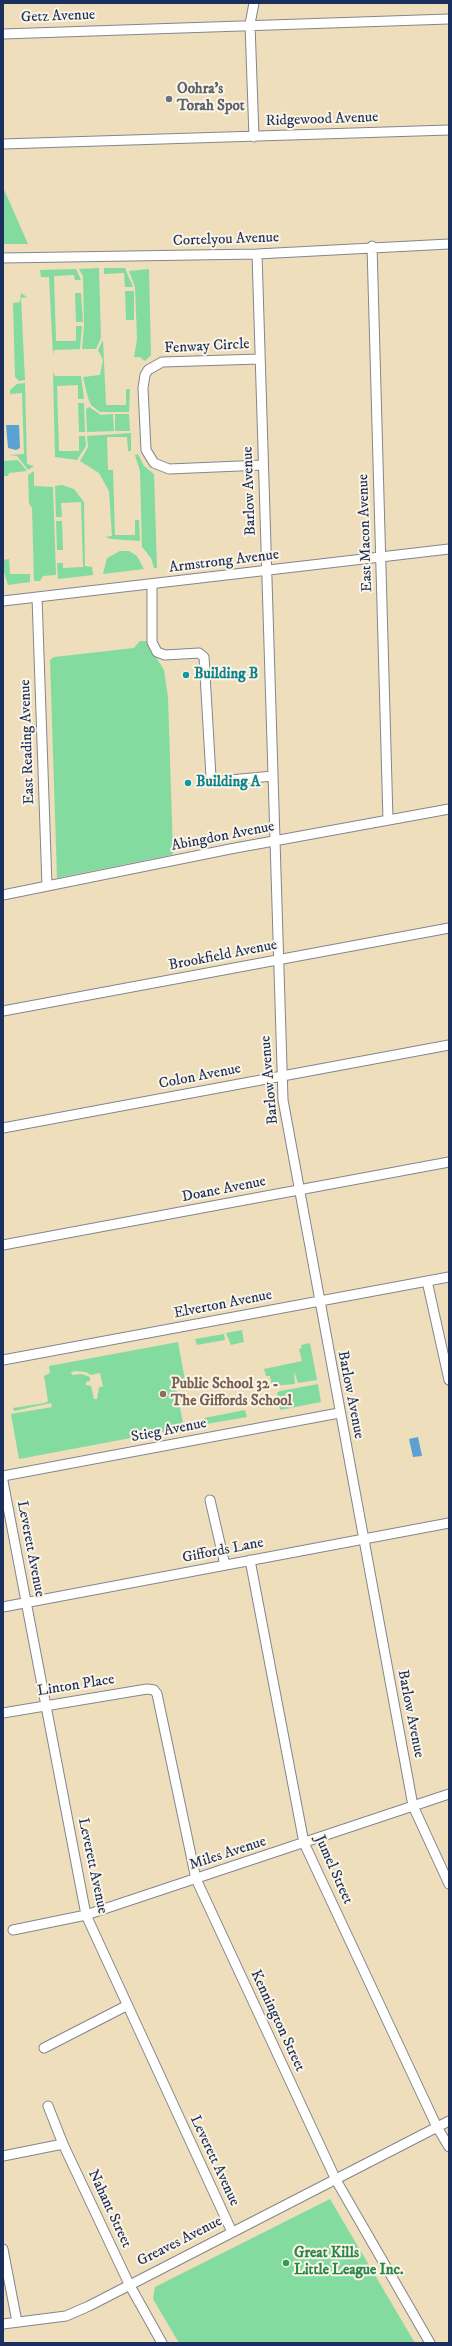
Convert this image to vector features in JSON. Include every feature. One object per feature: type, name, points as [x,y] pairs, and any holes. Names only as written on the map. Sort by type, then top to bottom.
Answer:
[{"type":"street","points":[[254,3],[250,24],[254,136]]},
{"type":"street","name":"Getz Avenue","points":[[3,34],[250,24],[449,19]]},
{"type":"street","name":"Ridgewood Avenue","points":[[3,144],[449,130]]},
{"type":"street","name":"Cortelyou Avenue","points":[[3,258],[257,254],[372,246],[449,244]]},
{"type":"street","name":"East Macon Avenue","points":[[372,246],[388,820]]},
{"type":"street","name":"Barlow Avenue","points":[[257,254],[281,1076],[298,1190],[413,1806],[449,1884]]},
{"type":"street","name":"Fenway Circle","points":[[260,359],[162,362],[148,370],[145,375],[143,388],[146,450],[154,464],[169,469],[263,465]]},
{"type":"street","name":"Armstrong Avenue","points":[[3,601],[449,549]]},
{"type":"street","points":[[152,584],[152,642],[157,652],[165,655],[200,653],[204,657],[210,774],[213,780],[273,776]]},
{"type":"street","name":"East Reading Avenue","points":[[37,597],[47,886]]},
{"type":"street","name":"Abingdon Avenue","points":[[3,895],[275,841],[449,809]]},
{"type":"street","name":"Brookfield Avenue","points":[[3,1011],[449,928]]},
{"type":"street","name":"Colon Avenue","points":[[3,1128],[449,1045]]},
{"type":"street","name":"Doane Avenue","points":[[3,1245],[449,1162]]},
{"type":"street","name":"Elverton Avenue","points":[[3,1360],[449,1277]]},
{"type":"street","points":[[427,1281],[446,1349],[449,1380]]},
{"type":"street","name":"Stieg Avenue","points":[[3,1476],[339,1413]]},
{"type":"street","name":"Leverett Avenue","points":[[3,1481],[86,1915],[126,2006],[232,2232]]},
{"type":"street","points":[[210,1500],[225,1565]]},
{"type":"street","name":"Giffords Lane","points":[[3,1607],[449,1523]]},
{"type":"street","name":"Jumel Street","points":[[250,1560],[304,1843],[437,2127],[449,2147]]},
{"type":"street","name":"Linton Place","points":[[3,1713],[147,1689],[154,1690]]},
{"type":"street","name":"Kennington Street","points":[[154,1690],[159,1699],[196,1879],[336,2180],[430,2343]]},
{"type":"street","name":"Miles Avenue","points":[[13,1930],[86,1915],[449,1794]]},
{"type":"street","points":[[44,2048],[126,2006]]},
{"type":"street","name":"Nahant Street","points":[[48,2106],[63,2144],[129,2284],[162,2343]]},
{"type":"street","name":"Greaves Avenue","points":[[3,2324],[66,2316],[89,2306],[129,2284],[336,2180],[449,2121]]},
{"type":"street","points":[[3,2156],[63,2144]]},
{"type":"street","points":[[3,2249],[17,2322]]},
{"type":"green space","points":[[3,187],[28,244],[3,244]]},
{"type":"green space","points":[[99,268],[101,338],[96,349],[82,349],[84,326],[83,276],[79,269]]},
{"type":"green space","points":[[104,268],[125,268],[133,287],[125,287],[124,273],[104,274]]},
{"type":"green space","points":[[76,269],[81,280],[75,280],[74,275],[54,276],[56,341],[76,341],[76,326],[82,326],[80,349],[54,350],[53,355],[49,277],[41,277],[40,270]]},
{"type":"green space","points":[[149,269],[151,355],[145,361],[140,357],[134,357],[137,339],[135,287],[129,271]]},
{"type":"green space","points":[[125,291],[134,291],[134,320],[126,320]]},
{"type":"green space","points":[[21,293],[27,297],[21,298],[25,380],[19,381],[15,377],[13,303],[20,302]]},
{"type":"green space","points":[[75,293],[81,293],[83,322],[76,322]]},
{"type":"green space","points":[[103,340],[106,405],[126,405],[126,389],[130,389],[129,412],[100,412],[91,405],[88,398],[83,377],[100,375],[103,360],[98,350]]},
{"type":"green space","points":[[53,372],[55,376],[81,376],[84,399],[78,399],[78,385],[57,386],[59,451],[79,451],[79,436],[85,436],[86,446],[77,460],[55,457]]},
{"type":"green space","points":[[25,383],[27,464],[34,466],[28,470],[17,456],[9,455],[24,454],[22,393],[10,394],[10,390],[17,384]]},
{"type":"green space","points":[[78,403],[84,403],[85,432],[79,432]]},
{"type":"green space","points":[[89,407],[101,415],[113,414],[114,431],[87,432],[86,409]]},
{"type":"green space","points":[[115,414],[129,414],[130,431],[115,431]]},
{"type":"green space","points":[[131,433],[131,451],[128,451],[127,437],[107,437],[108,470],[113,470],[115,535],[135,535],[135,520],[139,520],[140,541],[111,539],[105,537],[112,536],[109,491],[99,473],[80,461],[88,447],[87,436]]},
{"type":"green space","points":[[138,454],[144,466],[154,474],[157,568],[154,568],[151,558],[142,547],[140,471],[135,455]]},
{"type":"green space","points":[[18,460],[27,471],[9,473],[8,476],[4,476],[3,491],[3,461]]},
{"type":"green space","points":[[34,471],[34,486],[53,487],[56,575],[43,576],[40,581],[34,581],[32,508],[29,503],[28,475]]},
{"type":"green space","points":[[62,485],[74,489],[84,502],[85,566],[92,567],[93,575],[58,579],[57,563],[63,563],[63,568],[83,567],[81,502],[61,503],[62,517],[56,517],[55,486]]},
{"type":"green space","points":[[56,521],[62,521],[63,550],[57,550]]},
{"type":"green space","points":[[120,551],[129,551],[137,556],[144,569],[103,574],[107,558]]},
{"type":"green space","points":[[9,559],[10,574],[30,574],[30,582],[8,585],[3,569],[3,560]]},
{"type":"green space","points":[[140,641],[146,641],[164,670],[168,697],[173,853],[171,855],[57,878],[50,660],[54,657],[134,648]]},
{"type":"green space","points":[[242,1330],[244,1342],[231,1345],[226,1333]]},
{"type":"green space","points":[[224,1334],[225,1340],[197,1345],[195,1339]]},
{"type":"green space","points":[[178,1342],[185,1380],[175,1382],[184,1428],[19,1459],[11,1414],[52,1407],[51,1403],[14,1411],[13,1408],[45,1403],[48,1401],[44,1376],[50,1373],[49,1366]],"holes":[[[71,1372],[86,1372],[91,1375],[100,1373],[103,1387],[99,1387],[97,1399],[94,1399],[91,1386],[86,1385],[86,1382],[90,1381],[90,1377],[82,1374],[72,1375]]]},
{"type":"green space","points":[[310,1343],[317,1380],[298,1383],[294,1371],[295,1384],[272,1386],[270,1376],[266,1376],[264,1369],[302,1361],[299,1349],[302,1348],[301,1345]]},
{"type":"green space","points":[[318,1384],[321,1402],[280,1410],[277,1393],[280,1391]]},
{"type":"green space","points":[[245,1410],[247,1417],[195,1426],[195,1423],[205,1421],[204,1418]]},
{"type":"green space","name":"Great Kills Little League Inc.","points":[[330,2199],[415,2343],[179,2343],[153,2299],[155,2287]]},
{"type":"water","points":[[6,425],[19,425],[20,448],[16,450],[8,448]]},
{"type":"water","points":[[418,1437],[422,1456],[413,1457],[409,1439]]},
{"type":"place","name":"Oohra's Torah Spot","points":[[169,99]]},
{"type":"place","name":"Building B","points":[[186,675]]},
{"type":"place","name":"Building A","points":[[188,783]]},
{"type":"place","name":"Public School 32 - The Giffords School","points":[[163,1394]]},
{"type":"place","name":"Great Kills Little League Inc.","points":[[286,2263]]}]
